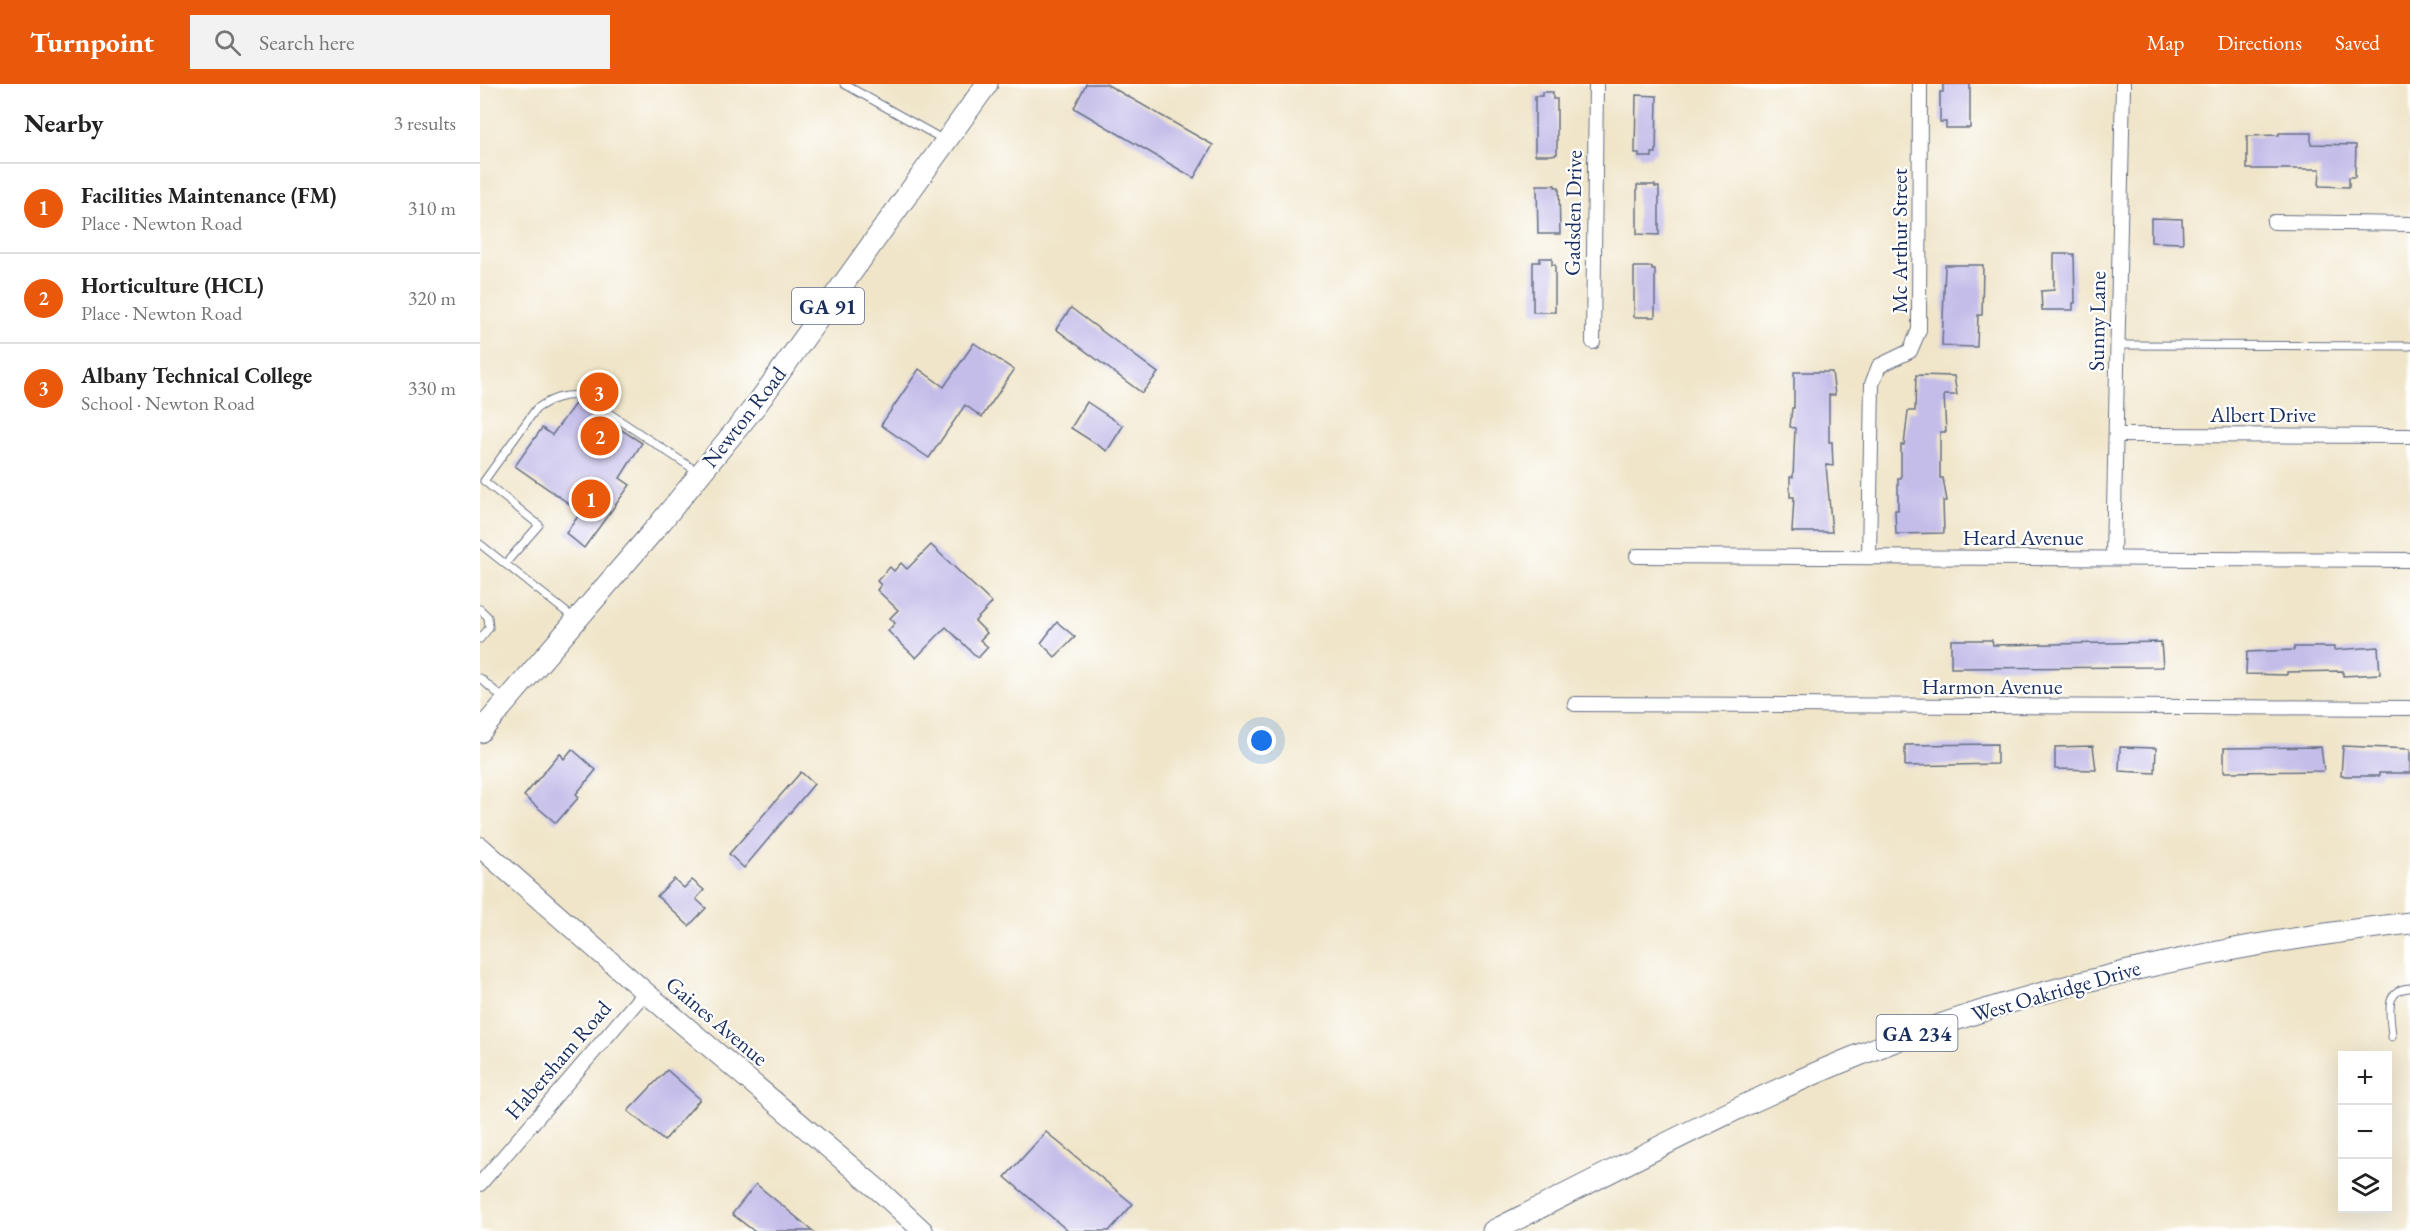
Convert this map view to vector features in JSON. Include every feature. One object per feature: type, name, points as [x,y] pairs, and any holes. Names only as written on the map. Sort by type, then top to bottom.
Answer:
[{"type":"main road","name":"Newton Road","points":[[480,732],[578,621],[757,404],[987,84]]},
{"type":"main road","name":"West Oakridge Drive","points":[[1493,1231],[1754,1100],[1861,1054],[1971,1014],[2081,982],[2198,955],[2314,935],[2410,923]]},
{"type":"street","name":"Gadsden Drive","points":[[1593,342],[1596,84]]},
{"type":"street","name":"Mc Arthur Street","points":[[1869,557],[1872,384],[1879,366],[1910,351],[1919,330],[1920,84]]},
{"type":"street","name":"Sunny Lane","points":[[2113,558],[2123,84]]},
{"type":"street","points":[[2274,222],[2410,224]]},
{"type":"street","name":"Albert Drive","points":[[2116,435],[2410,436]]},
{"type":"street","name":"Heard Avenue","points":[[1636,556],[2410,560]]},
{"type":"street","name":"Harmon Avenue","points":[[1575,704],[2410,708]]},
{"type":"street","name":"Gaines Avenue","points":[[480,847],[645,992],[873,1185],[923,1231]]},
{"type":"street","name":"Habersham Road","points":[[480,1184],[645,992]]},
{"type":"lane","points":[[844,84],[946,141]]},
{"type":"lane","points":[[2118,345],[2410,346]]},
{"type":"lane","points":[[505,564],[539,525],[484,481],[536,409],[548,401],[561,396],[583,396],[700,474]]},
{"type":"lane","points":[[480,544],[578,621]]},
{"type":"lane","points":[[480,609],[488,617],[489,628],[480,639]]},
{"type":"lane","points":[[480,678],[507,702]]},
{"type":"lane","points":[[2392,1037],[2391,1001],[2393,993],[2400,989],[2410,988]]},
{"type":"building","points":[[1086,84],[1106,84],[1213,145],[1194,178],[1074,108]]},
{"type":"building","points":[[1943,84],[1970,84],[1970,128],[1946,128],[1946,122],[1940,122],[1940,92],[1943,92]]},
{"type":"building","points":[[1542,92],[1553,92],[1553,99],[1557,99],[1557,154],[1535,155],[1535,96],[1542,96]]},
{"type":"building","points":[[1636,95],[1657,96],[1656,153],[1652,153],[1652,157],[1639,157],[1639,153],[1635,153]]},
{"type":"building","points":[[2279,133],[2311,133],[2311,144],[2356,145],[2355,177],[2349,177],[2349,187],[2319,186],[2320,169],[2247,169],[2247,136],[2279,135]]},
{"type":"building","points":[[1537,185],[1559,187],[1560,234],[1538,234]]},
{"type":"building","points":[[1637,185],[1659,187],[1659,235],[1637,234]]},
{"type":"building","points":[[2151,218],[2182,219],[2183,243],[2151,242]]},
{"type":"building","points":[[2054,254],[2074,254],[2075,303],[2073,303],[2073,310],[2042,310],[2041,291],[2054,290]]},
{"type":"building","points":[[1540,258],[1552,258],[1552,265],[1555,265],[1555,312],[1533,312],[1533,262],[1540,262]]},
{"type":"building","points":[[1945,265],[1983,265],[1982,315],[1978,315],[1977,347],[1942,346]]},
{"type":"building","points":[[1634,267],[1652,267],[1652,270],[1655,270],[1655,317],[1634,317]]},
{"type":"building","points":[[1071,308],[1158,373],[1142,393],[1056,329]]},
{"type":"building","points":[[974,343],[1014,370],[982,417],[965,405],[929,458],[881,425],[919,369],[944,387]]},
{"type":"building","points":[[1794,372],[1832,372],[1835,395],[1829,395],[1829,442],[1832,442],[1833,466],[1826,465],[1832,532],[1792,532],[1794,497],[1790,497],[1790,477],[1793,477],[1795,428],[1790,427],[1792,408],[1794,408]]},
{"type":"building","points":[[1916,375],[1954,376],[1957,395],[1944,395],[1946,432],[1940,432],[1940,478],[1943,478],[1947,501],[1943,501],[1944,533],[1896,534],[1895,510],[1898,510],[1898,478],[1901,478],[1901,445],[1904,445],[1908,411],[1915,411]]},
{"type":"building","points":[[577,401],[642,443],[620,478],[630,485],[584,548],[566,533],[581,512],[515,466],[542,428],[552,435]]},
{"type":"building","points":[[1087,402],[1123,426],[1107,451],[1071,428]]},
{"type":"building","points":[[931,545],[992,603],[975,621],[987,633],[980,640],[988,647],[978,658],[946,627],[916,658],[888,631],[895,623],[890,618],[898,610],[877,590],[881,585],[877,581],[890,567],[894,571],[901,563],[907,569]]},
{"type":"building","points":[[1057,622],[1075,637],[1055,657],[1041,643]]},
{"type":"building","points":[[1951,640],[1992,640],[1993,645],[2161,642],[2163,667],[1951,668]]},
{"type":"building","points":[[2294,647],[2334,647],[2334,650],[2378,647],[2380,674],[2343,676],[2343,671],[2287,672],[2287,675],[2246,674],[2247,652],[2294,650]]},
{"type":"building","points":[[1997,744],[1997,764],[1905,766],[1905,745]]},
{"type":"building","points":[[2093,746],[2096,770],[2055,769],[2055,747]]},
{"type":"building","points":[[2343,746],[2410,749],[2410,773],[2341,776]]},
{"type":"building","points":[[2120,747],[2156,748],[2155,773],[2119,771]]},
{"type":"building","points":[[2321,747],[2324,771],[2224,772],[2224,748]]},
{"type":"building","points":[[572,749],[596,770],[576,794],[579,797],[556,823],[524,796],[560,753],[564,759]]},
{"type":"building","points":[[801,772],[814,784],[744,868],[729,854]]},
{"type":"building","points":[[674,879],[684,888],[692,880],[704,890],[696,899],[706,908],[689,926],[657,896]]},
{"type":"building","points":[[667,1070],[700,1099],[664,1141],[628,1111]]},
{"type":"building","points":[[1046,1132],[1133,1204],[1109,1231],[1068,1231],[1005,1177]]},
{"type":"building","points":[[756,1184],[813,1231],[754,1231],[732,1214]]},
{"type":"place","name":"Albany Technical College","points":[[599,392]]},
{"type":"place","name":"Horticulture (HCL)","points":[[600,436]]},
{"type":"place","name":"Facilities Maintenance (FM)","points":[[591,499]]}]
